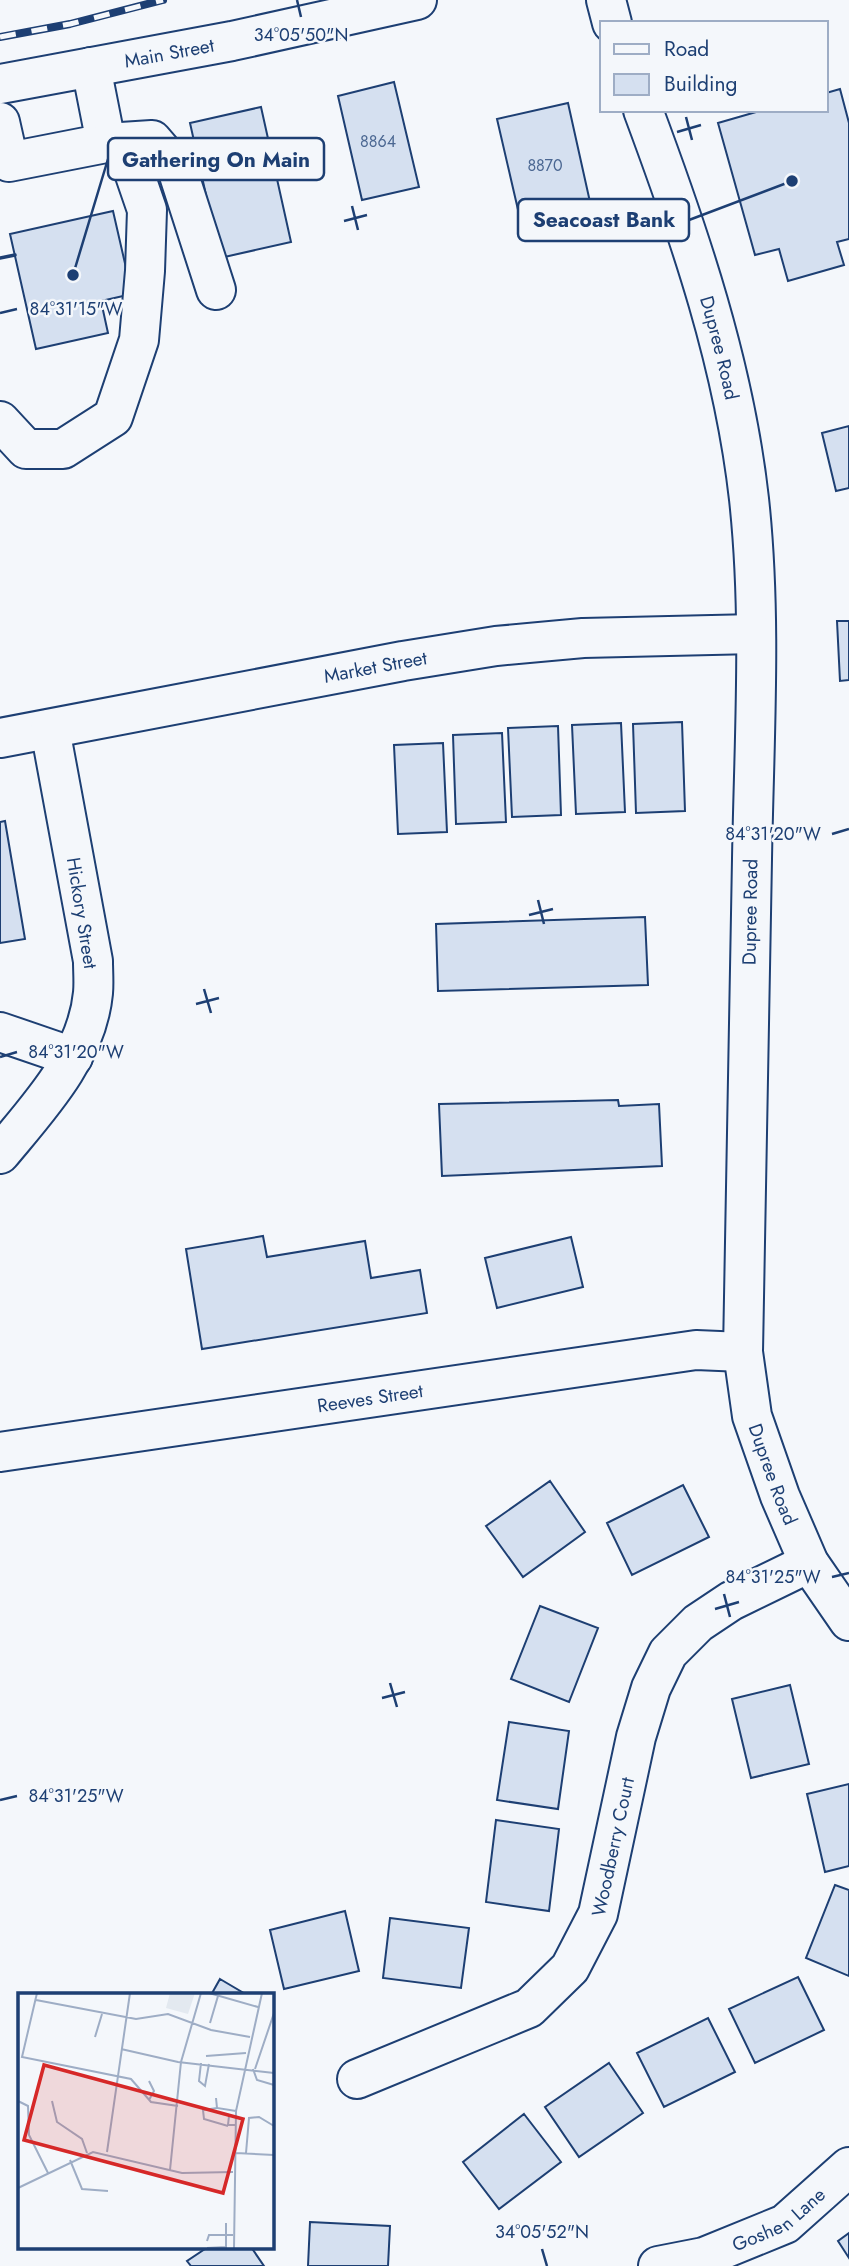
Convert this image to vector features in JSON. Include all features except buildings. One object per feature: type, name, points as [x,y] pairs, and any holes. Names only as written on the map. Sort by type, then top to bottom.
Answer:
[{"type":"street","points":[[606,0],[611,21]]},
{"type":"street","name":"Main Street","points":[[0,85],[232,40],[399,2]]},
{"type":"street","points":[[0,421],[26,449],[64,449],[113,417],[139,340],[147,210],[115,143],[91,67]]},
{"type":"street","name":"Dupree Road","points":[[644,112],[700,271],[722,350],[748,498],[754,568],[743,1352],[752,1416],[780,1496],[809,1563],[849,1620]]},
{"type":"street","points":[[0,122],[9,162],[115,143],[152,140],[177,169],[216,290]]},
{"type":"street","name":"Market Street","points":[[0,738],[403,661],[496,646],[583,638],[755,634]]},
{"type":"street","name":"Hickory Street","points":[[0,1154],[52,1090],[73,1057],[93,995],[93,961],[50,729]]},
{"type":"street","points":[[0,1032],[73,1057]]},
{"type":"street","name":"Reeves Street","points":[[0,1452],[696,1350],[743,1352]]},
{"type":"street","name":"Woodberry Court","points":[[357,2079],[529,2008],[570,1968],[598,1914],[636,1737],[652,1688],[668,1653],[698,1623],[731,1601],[809,1563]]},
{"type":"street","name":"Goshen Lane","points":[[658,2266],[704,2257],[785,2224],[849,2167]]},
{"type":"railway","points":[[0,37],[70,24],[163,0]]},
{"type":"wall","points":[[0,258],[15,255]]},
{"type":"place","name":"Seacoast Bank","points":[[792,181]]},
{"type":"place","name":"Gathering On Main","points":[[73,275]]}]
